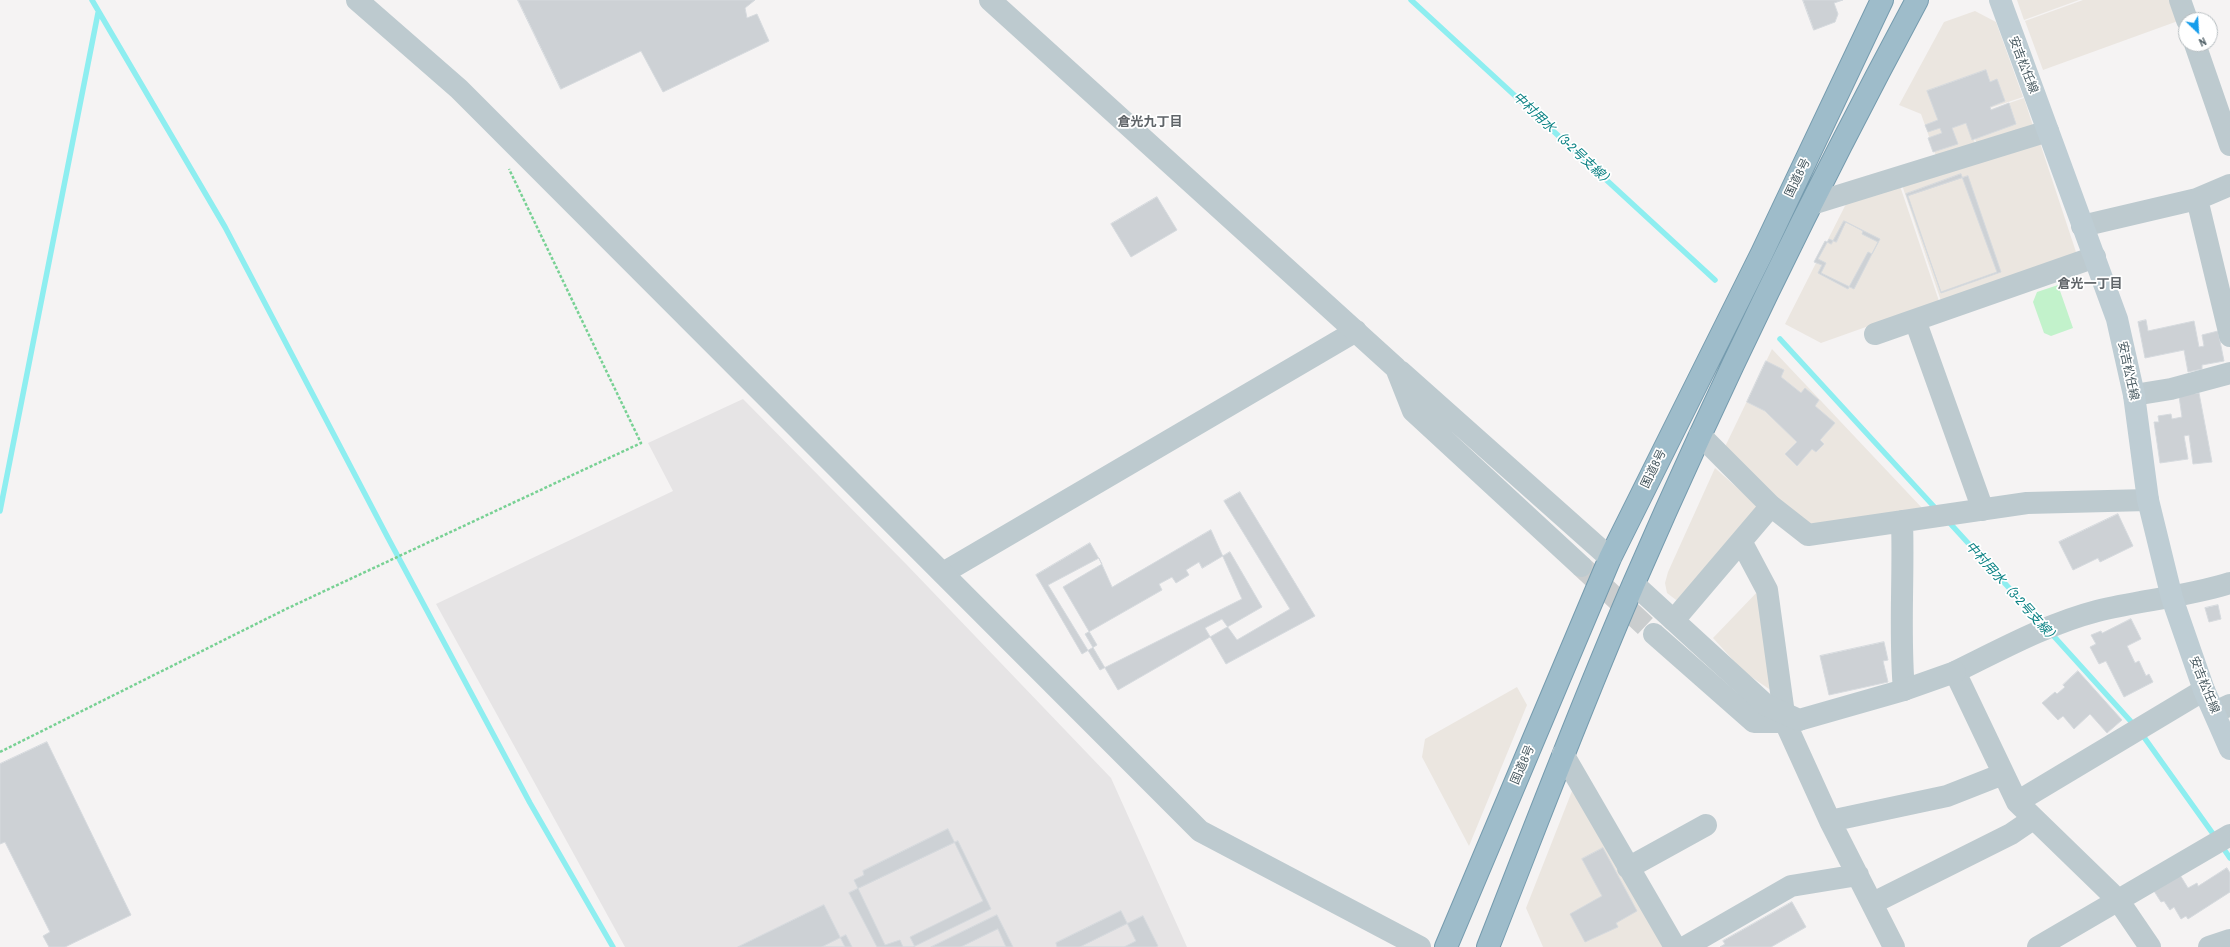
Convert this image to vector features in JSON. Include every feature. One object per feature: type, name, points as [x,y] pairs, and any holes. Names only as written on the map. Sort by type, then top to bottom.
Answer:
[{"type":"highway","name":"国道8号","points":[[1446,947],[1610,558],[1762,253],[1882,0]]},
{"type":"highway","name":"国道8号","points":[[1488,947],[1564,754],[1634,584],[1700,435],[1812,204],[1917,0]]},
{"type":"main road","name":"安吉松任線","points":[[2000,0],[2117,319],[2134,395],[2148,500],[2172,598],[2204,690],[2222,709],[2230,749]]},
{"type":"street","points":[[357,0],[459,89],[1200,831],[1420,947]]},
{"type":"street","points":[[990,0],[1396,368],[1610,558]]},
{"type":"street","points":[[2180,0],[2184,12]]},
{"type":"street","points":[[2198,52],[2230,146]]},
{"type":"street","points":[[1812,204],[2048,131]]},
{"type":"street","points":[[2082,226],[2197,199],[2230,185]]},
{"type":"street","points":[[2197,199],[2230,336]]},
{"type":"street","points":[[1875,334],[2095,258]]},
{"type":"street","points":[[1915,320],[1983,510]]},
{"type":"street","points":[[943,574],[1356,331]]},
{"type":"street","points":[[1396,368],[1413,411],[1581,566]]},
{"type":"street","points":[[2134,395],[2171,389],[2230,373]]},
{"type":"street","points":[[1700,435],[1771,506],[1808,535],[1983,510],[2027,502],[2148,500]]},
{"type":"street","points":[[1674,620],[1742,543],[1771,506]]},
{"type":"street","points":[[1902,521],[1904,572],[1901,656],[1904,690]]},
{"type":"street","points":[[1742,543],[1767,590],[1790,719],[1830,820],[1894,947]]},
{"type":"street","points":[[1654,634],[1754,722],[1790,719],[1904,690],[1955,672],[2046,629],[2097,611],[2201,592],[2230,583]]},
{"type":"street","points":[[1634,584],[1766,705],[1790,719]]},
{"type":"street","points":[[1955,672],[2017,802],[2118,900],[2150,947]]},
{"type":"street","points":[[2017,802],[2204,690]]},
{"type":"street","points":[[1564,754],[1628,868],[1675,947]]},
{"type":"street","points":[[1830,820],[1947,796],[2003,774]]},
{"type":"street","points":[[1873,904],[2011,834],[2033,819]]},
{"type":"street","points":[[1628,868],[1706,825]]},
{"type":"street","points":[[2038,947],[2222,840]]},
{"type":"street","points":[[1685,947],[1791,886],[1858,875]]},
{"type":"street","points":[[2209,947],[2230,940]]},
{"type":"path","points":[[0,752],[286,609],[640,444],[506,163]]},
{"type":"shaded area","points":[[2017,0],[2079,0],[2024,20]]},
{"type":"shaded area","points":[[2083,0],[2171,0],[2178,21],[2043,70],[2025,21]]},
{"type":"shaded area","points":[[1975,11],[1996,22],[2023,97],[1966,116],[1976,146],[1937,159],[1921,114],[1899,105],[1944,22]]},
{"type":"shaded area","points":[[2024,98],[2033,126],[1977,145],[1968,117]]},
{"type":"shaded area","points":[[2039,140],[2077,255],[1941,301],[1902,185]]},
{"type":"shaded area","points":[[1900,186],[1939,301],[1821,343],[1785,324],[1847,202]]},
{"type":"shaded area","points":[[1772,349],[1923,509],[1809,528],[1722,453]]},
{"type":"shaded area","points":[[743,399],[907,565],[1111,778],[1187,947],[625,947],[436,604],[673,491],[648,443]]},
{"type":"shaded area","points":[[1715,468],[1761,509],[1680,603],[1667,593],[1665,583],[1668,572]]},
{"type":"shaded area","points":[[1760,589],[1775,693],[1744,672],[1713,638]]},
{"type":"shaded area","points":[[1517,687],[1527,705],[1469,846],[1422,757],[1425,739]]},
{"type":"shaded area","points":[[1574,786],[1665,947],[1543,947],[1526,908]]},
{"type":"green space","points":[[2058,285],[2073,328],[2051,336],[2044,333],[2033,302],[2037,292]]},
{"type":"building","points":[[518,0],[755,0],[745,8],[747,18],[757,14],[769,41],[663,92],[641,51],[561,89]]},
{"type":"building","points":[[1803,0],[1843,0],[1834,3],[1838,14],[1835,22],[1814,30]]},
{"type":"building","points":[[1986,70],[1990,82],[1997,79],[2005,101],[1990,107],[1991,110],[2009,103],[2016,124],[1972,140],[1966,123],[1952,128],[1958,144],[1933,152],[1928,138],[1942,133],[1940,128],[1928,132],[1925,125],[1938,120],[1927,91]]},
{"type":"building","points":[[1961,174],[1997,272],[1941,292],[1906,194]]},
{"type":"building","points":[[1968,176],[2001,272],[1941,293],[1908,196]]},
{"type":"building","points":[[1157,197],[1177,230],[1131,257],[1111,224]]},
{"type":"building","points":[[1844,221],[1880,239],[1872,254],[1868,252],[1848,289],[1818,273],[1822,265],[1814,262],[1825,241],[1831,244]]},
{"type":"building","points":[[1846,222],[1863,231],[1862,234],[1878,242],[1854,289],[1821,273],[1826,263],[1818,259],[1829,239],[1836,242]]},
{"type":"building","points":[[2146,320],[2148,331],[2194,321],[2199,347],[2204,346],[2202,335],[2218,331],[2224,361],[2202,365],[2202,369],[2188,372],[2184,350],[2145,358],[2138,322]]},
{"type":"building","points":[[1766,361],[1784,370],[1781,377],[1801,393],[1805,388],[1819,400],[1815,406],[1835,423],[1820,440],[1824,444],[1816,452],[1812,449],[1797,466],[1785,454],[1797,442],[1765,411],[1747,402]]},
{"type":"building","points":[[2199,393],[2212,462],[2193,464],[2189,435],[2184,436],[2188,459],[2160,463],[2154,422],[2159,422],[2158,416],[2171,414],[2172,419],[2182,417],[2179,396]]},
{"type":"building","points":[[1240,492],[1315,616],[1226,664],[1205,628],[1222,619],[1237,640],[1290,609],[1224,501]]},
{"type":"building","points":[[2118,514],[2133,546],[2100,562],[2098,558],[2073,570],[2059,542]]},
{"type":"building","points":[[1211,530],[1242,599],[1100,670],[1048,585],[1099,558],[1112,587]]},
{"type":"building","points":[[1090,543],[1102,564],[1063,587],[1097,645],[1082,654],[1036,575]]},
{"type":"building","points":[[1230,552],[1262,607],[1118,690],[1085,634],[1162,590],[1159,584],[1172,577],[1176,583],[1189,575],[1186,570],[1199,562],[1202,568]]},
{"type":"building","points":[[2218,605],[2221,619],[2209,622],[2205,608]]},
{"type":"building","points":[[2131,619],[2141,639],[2127,646],[2135,663],[2139,661],[2146,676],[2149,674],[2153,682],[2124,697],[2106,661],[2099,664],[2090,647],[2096,644],[2091,635],[2101,631],[2102,633]]},
{"type":"building","points":[[1884,642],[1888,660],[1883,661],[1888,682],[1829,695],[1820,656]]},
{"type":"building","points":[[2078,671],[2122,720],[2107,733],[2090,714],[2074,729],[2063,716],[2058,720],[2042,703],[2055,692],[2057,694],[2065,687],[2063,685]]},
{"type":"building","points":[[47,742],[131,915],[65,947],[49,947],[43,936],[50,932],[5,842],[0,844],[0,764]]},
{"type":"building","points":[[948,829],[983,901],[910,937],[915,947],[903,947],[900,940],[885,945],[854,880],[864,875],[863,871]]},
{"type":"building","points":[[958,841],[991,909],[913,947],[877,947],[849,893]]},
{"type":"building","points":[[1603,848],[1637,911],[1616,923],[1618,927],[1585,942],[1570,914],[1602,896],[1582,859]]},
{"type":"building","points":[[2227,868],[2230,873],[2230,892],[2188,919],[2186,916],[2181,919],[2174,907],[2170,910],[2164,901],[2161,902],[2154,891],[2180,875],[2188,888],[2197,883],[2198,886]]},
{"type":"building","points":[[1792,902],[1806,927],[1771,947],[1720,947],[1725,944],[1723,941]]},
{"type":"building","points":[[824,905],[845,947],[738,947]]},
{"type":"building","points":[[1121,911],[1136,941],[1124,947],[1057,947],[1056,943]]},
{"type":"building","points":[[997,915],[1013,947],[931,947]]},
{"type":"building","points":[[1143,916],[1158,946],[1156,947],[1080,947]]},
{"type":"building","points":[[998,929],[1006,947],[961,947]]},
{"type":"building","points":[[846,935],[852,947],[822,947]]},
{"type":"waterway","points":[[92,0],[225,227],[387,536],[530,803],[613,947]]},
{"type":"waterway","name":"中村用水（3-2号支線）","points":[[1411,0],[1715,280]]},
{"type":"waterway","points":[[0,511],[98,13]]},
{"type":"waterway","name":"中村用水（3-2号支線）","points":[[1780,339],[1938,511]]},
{"type":"waterway","name":"中村用水（3-2号支線）","points":[[1947,520],[2042,624]]},
{"type":"waterway","name":"中村用水（3-2号支線）","points":[[2050,632],[2135,726]]},
{"type":"waterway","name":"中村用水（3-2号支線）","points":[[2141,733],[2216,838]]},
{"type":"waterway","name":"中村用水（3-2号支線）","points":[[2221,845],[2230,858]]},
{"type":"tunnel","points":[[1581,566],[1654,634]]},
{"type":"district","name":"倉光九丁目","points":[[1150,123]]},
{"type":"district","name":"倉光一丁目","points":[[2090,285]]}]
